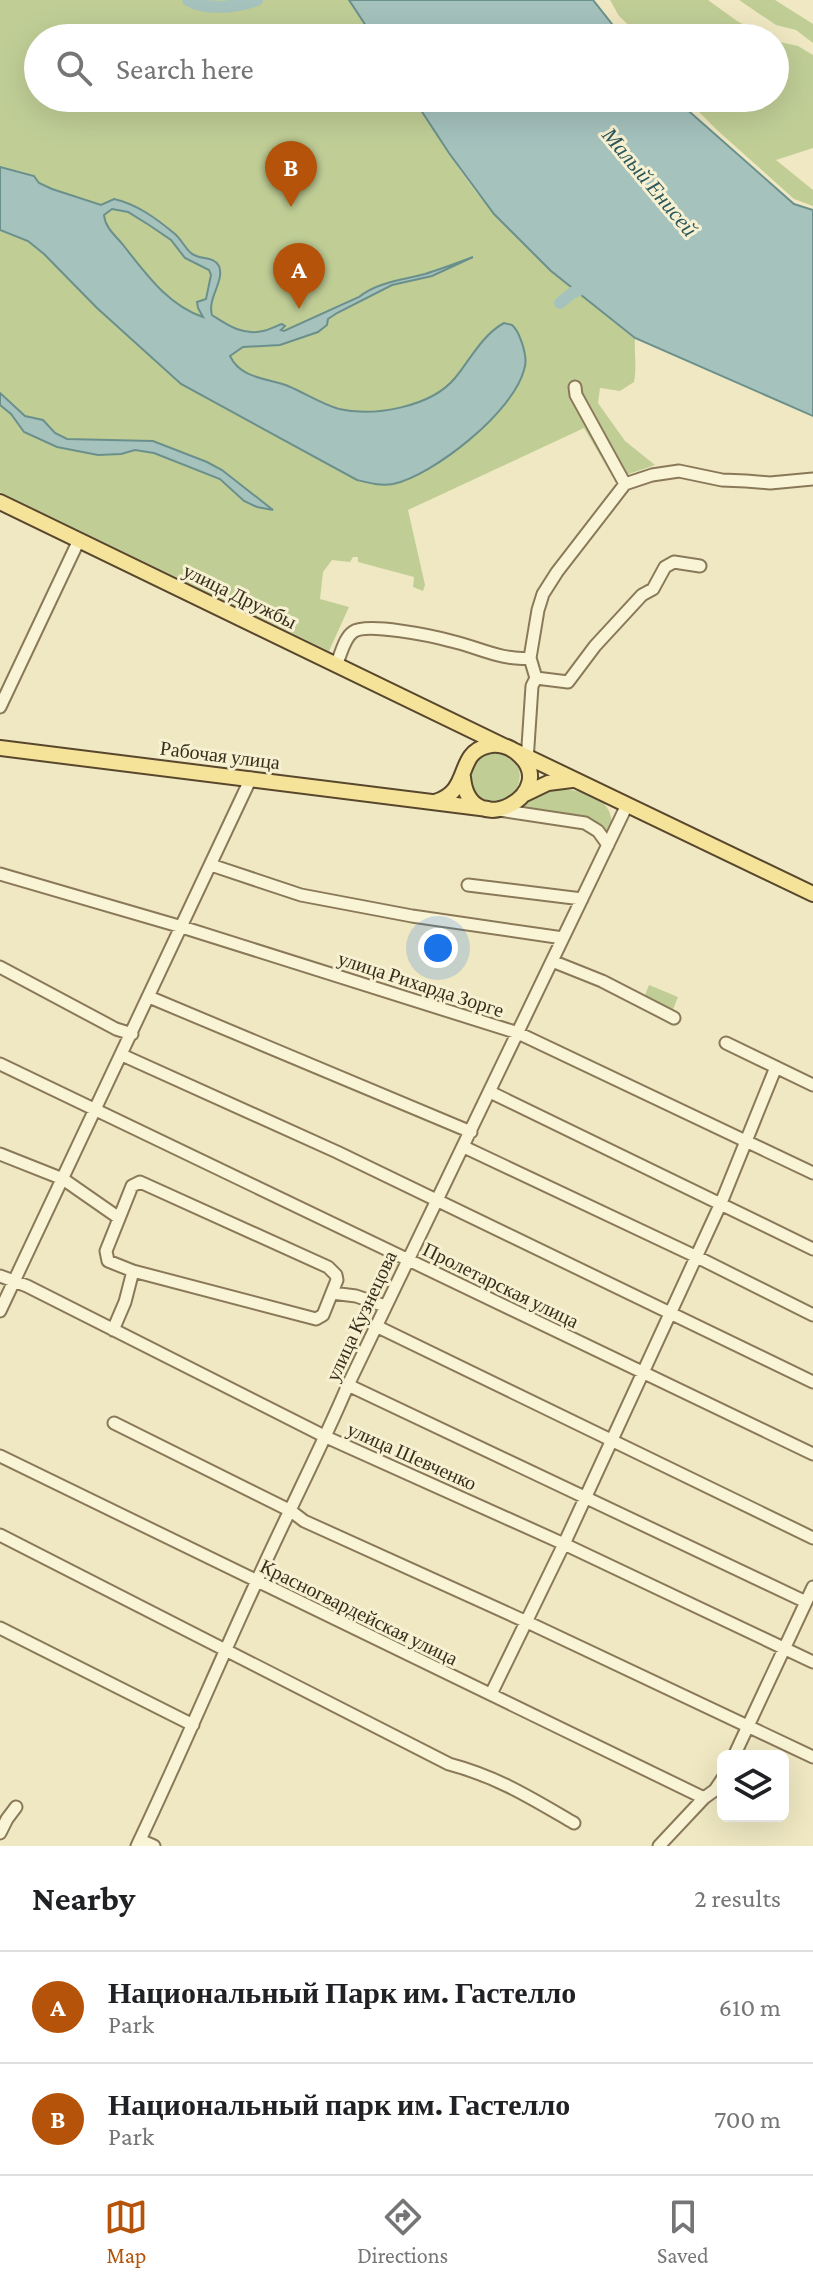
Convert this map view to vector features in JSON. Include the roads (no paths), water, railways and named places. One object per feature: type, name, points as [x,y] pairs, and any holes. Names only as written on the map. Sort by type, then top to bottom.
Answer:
[{"type":"main road","name":"улица Дружбы","points":[[0,502],[508,748]]},
{"type":"main road","points":[[435,802],[449,796],[463,777],[469,758],[469,740],[463,726]]},
{"type":"main road","points":[[469,758],[485,747],[508,748],[527,761],[576,780],[813,894]]},
{"type":"main road","name":"Рабочая улица","points":[[0,748],[493,810]]},
{"type":"main road","points":[[523,795],[528,783],[527,761]]},
{"type":"main road","points":[[463,777],[470,798],[478,805],[493,810],[512,805],[523,795],[548,783],[576,780]]},
{"type":"street","points":[[575,387],[576,395],[625,484]]},
{"type":"street","points":[[527,761],[532,686],[536,678],[530,658],[543,594],[625,484],[652,475],[679,471],[722,480],[770,483],[813,479]]},
{"type":"street","points":[[0,707],[79,540]]},
{"type":"street","points":[[536,678],[568,682],[595,646],[642,595],[653,589],[665,567],[674,562],[700,566]]},
{"type":"street","points":[[336,665],[348,637],[355,630],[372,627],[452,641],[507,658],[530,658]]},
{"type":"street","points":[[0,1311],[251,778]]},
{"type":"street","name":"улица Кузнецова","points":[[138,1843],[385,1306],[627,805]]},
{"type":"street","points":[[493,810],[585,823],[598,831],[608,845]]},
{"type":"street","points":[[211,865],[301,895],[412,916],[563,938]]},
{"type":"street","name":"улица Рихарда Зорге","points":[[0,874],[182,927],[518,1033],[813,1173]]},
{"type":"street","points":[[468,885],[582,899]]},
{"type":"street","points":[[552,961],[602,981],[674,1018]]},
{"type":"street","points":[[0,967],[116,1029],[132,1034]]},
{"type":"street","points":[[149,997],[471,1132]]},
{"type":"street","points":[[726,1043],[813,1085]]},
{"type":"street","points":[[122,1055],[337,1152],[813,1382]]},
{"type":"street","name":"Пролетарская улица","points":[[0,1064],[813,1454]]},
{"type":"street","points":[[491,1694],[564,1544],[721,1203],[776,1067]]},
{"type":"street","points":[[490,1092],[813,1249]]},
{"type":"street","points":[[464,1147],[813,1315]]},
{"type":"street","points":[[0,1154],[63,1179],[119,1218]]},
{"type":"street","points":[[145,1182],[328,1267],[337,1280],[323,1315],[316,1319],[133,1271],[112,1264],[106,1256],[119,1218],[132,1186],[145,1182]]},
{"type":"street","points":[[113,1330],[133,1271]]},
{"type":"street","name":"улица Шевченко","points":[[0,1276],[15,1280],[326,1437],[564,1544],[813,1662]]},
{"type":"street","points":[[332,1293],[356,1296],[385,1306]]},
{"type":"street","points":[[376,1326],[813,1538]]},
{"type":"street","points":[[348,1385],[806,1602]]},
{"type":"street","points":[[114,1423],[291,1511],[304,1521],[813,1757]]},
{"type":"street","name":"Красногвардейская улица","points":[[0,1456],[704,1798]]},
{"type":"street","points":[[0,1535],[449,1764],[509,1785],[574,1823]]},
{"type":"street","points":[[737,1750],[813,1587]]},
{"type":"street","points":[[0,1628],[193,1725]]},
{"type":"street","points":[[659,1846],[717,1787]]},
{"type":"street","points":[[0,1833],[16,1807]]},
{"type":"street","points":[[138,1843],[154,1846]]},
{"type":"water","points":[[349,0],[593,0],[612,24],[365,24]]},
{"type":"water","name":"Малый Енисей","points":[[422,112],[690,112],[794,204],[813,210],[813,416],[635,338],[551,271],[494,214]]},
{"type":"water","points":[[0,167],[34,176],[39,183],[52,189],[101,205],[114,199],[131,204],[168,228],[189,251],[219,266],[220,278],[212,302],[212,315],[248,332],[282,324],[285,326],[281,330],[284,331],[382,285],[473,257],[432,276],[392,285],[337,313],[318,332],[280,345],[243,347],[230,356],[235,364],[255,377],[288,386],[332,407],[369,412],[417,403],[445,388],[483,341],[504,323],[512,325],[519,335],[525,367],[517,387],[505,404],[450,455],[393,484],[357,480],[181,384],[97,308],[44,254],[28,241],[0,230]],"holes":[[[112,209],[128,212],[171,240],[185,258],[209,270],[211,275],[206,299],[197,302],[203,317],[168,297],[109,228],[104,215]]]},
{"type":"water","points":[[0,393],[25,416],[43,420],[55,433],[67,439],[153,441],[207,462],[273,510],[244,501],[220,479],[154,453],[135,450],[98,455],[57,447],[24,432],[0,405]]},
{"type":"waterway","points":[[188,0],[204,6],[222,7],[257,0]]},
{"type":"waterway","points":[[560,303],[572,293],[591,285]]},
{"type":"place","name":"Национальный парк им. Гастелло","points":[[291,207]]},
{"type":"place","name":"Национальный Парк им. Гастелло","points":[[299,309]]}]
